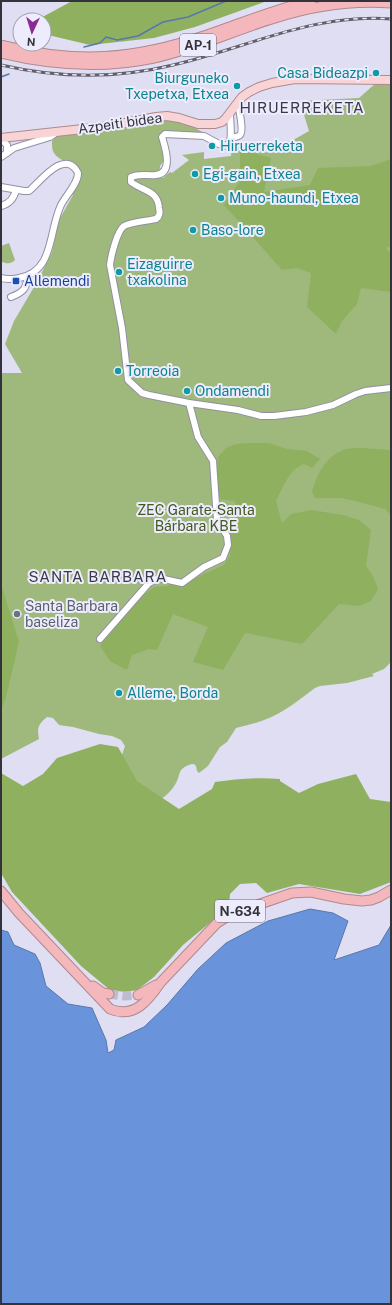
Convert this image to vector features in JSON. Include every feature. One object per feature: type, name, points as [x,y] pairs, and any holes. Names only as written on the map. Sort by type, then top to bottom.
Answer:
[{"type":"highway","name":"AP-1","points":[[1,45],[24,51],[62,56],[101,57],[139,53],[178,44],[207,35],[271,11],[311,1]]},
{"type":"highway","name":"AP-1","points":[[1,53],[61,64],[88,65],[124,62],[154,58],[183,50],[295,12],[339,4],[360,2],[391,3]]},
{"type":"highway","name":"N-634","points":[[1,891],[10,903],[110,1009],[122,1012],[132,1011],[142,1005],[156,990],[161,982],[217,923],[230,914],[292,893],[311,892],[362,901],[379,897],[391,890]]},
{"type":"highway","name":"N-634","points":[[83,980],[103,993],[109,994]]},
{"type":"highway","name":"N-634","points":[[138,995],[161,982]]},
{"type":"main road","points":[[217,124],[222,122],[230,114],[242,97],[259,87],[295,79],[391,80]]},
{"type":"main road","name":"Azpeiti bidea","points":[[1,138],[110,126],[167,116],[198,124],[217,124]]},
{"type":"street","points":[[231,138],[241,134],[242,129],[238,103]]},
{"type":"street","points":[[230,114],[231,142],[228,146],[219,144],[204,136],[165,134],[162,137],[167,153],[167,165],[162,173],[156,175],[136,175],[132,177],[130,182],[149,191],[157,198],[160,213],[156,219],[125,225],[121,228],[111,255],[110,265],[122,328],[128,380],[142,393],[149,395],[189,403],[238,410],[261,416],[306,412],[333,405],[365,391],[391,388]]},
{"type":"street","points":[[217,124],[230,130]]},
{"type":"street","points":[[1,157],[17,147],[50,138],[57,132]]},
{"type":"street","points":[[1,138],[7,145],[7,153]]},
{"type":"street","points":[[1,187],[28,191],[41,178],[58,166],[65,164],[72,166],[78,173],[77,179],[61,205],[56,217],[49,248],[42,266],[28,276],[7,280],[1,278]]},
{"type":"street","points":[[1,206],[5,205],[12,199],[16,190]]},
{"type":"street","points":[[11,297],[22,292],[27,284],[28,276]]},
{"type":"street","points":[[100,639],[149,583],[159,578],[182,583],[204,567],[223,558],[228,545],[227,536],[217,520],[213,461],[198,437],[189,403]]},
{"type":"green space","points":[[72,1],[267,1],[195,27],[154,38],[90,45],[52,36],[52,12]]},
{"type":"green space","name":"ZEC Garate-Santa Bárbara KBE","points":[[377,82],[391,82],[391,662],[384,669],[372,674],[374,676],[347,683],[320,686],[276,715],[236,728],[227,742],[220,747],[208,766],[199,773],[194,764],[185,767],[181,770],[172,789],[151,806],[121,758],[125,746],[121,740],[112,736],[59,725],[53,718],[47,717],[39,726],[39,739],[1,759],[1,373],[22,373],[5,344],[14,321],[37,282],[52,252],[59,220],[73,195],[70,192],[80,170],[74,165],[55,155],[52,141],[58,135],[126,128],[161,120],[188,124],[206,134],[170,131],[161,134],[164,153],[159,176],[163,178],[189,160],[182,155],[204,152],[204,159],[231,156],[234,145],[270,153],[269,148],[293,140],[309,131],[301,101],[359,98]]},
{"type":"green space","points":[[240,149],[271,158],[264,192],[310,185],[318,168],[371,166],[391,159],[391,246],[386,248],[391,254],[391,292],[361,288],[357,304],[342,321],[336,334],[307,307],[311,273],[297,268],[282,270],[224,205],[240,181]]},
{"type":"green space","points":[[9,243],[15,260],[11,263],[2,262],[1,246]]},
{"type":"green space","points":[[269,443],[287,449],[307,451],[320,459],[312,468],[304,464],[299,466],[290,474],[276,501],[282,523],[291,514],[311,510],[343,515],[359,520],[371,530],[366,566],[373,576],[378,589],[371,601],[359,606],[339,604],[302,644],[245,633],[223,670],[193,662],[208,627],[173,614],[157,650],[149,649],[132,655],[127,670],[110,661],[100,646],[139,599],[154,587],[167,586],[193,579],[224,565],[230,556],[231,535],[224,522],[236,520],[235,501],[219,499],[215,490],[218,457],[226,448],[236,444]]},
{"type":"green space","points":[[362,448],[391,450],[391,515],[385,509],[355,501],[341,498],[315,498],[312,492],[320,472],[328,460],[346,449]]},
{"type":"green space","points":[[1,584],[19,642],[6,697],[1,711]]},
{"type":"green space","points":[[100,744],[118,747],[137,781],[179,809],[212,789],[215,782],[264,778],[280,779],[280,781],[299,793],[318,784],[356,774],[370,799],[391,802],[391,882],[360,894],[299,884],[267,893],[256,883],[240,884],[230,894],[229,907],[183,945],[154,977],[137,990],[125,992],[110,990],[81,966],[12,892],[1,873],[1,773],[23,786],[43,774],[57,758]]},
{"type":"water","points":[[310,909],[333,913],[348,921],[334,960],[379,945],[391,925],[391,1304],[1,1304],[1,930],[8,932],[14,945],[35,954],[40,963],[46,986],[68,1004],[92,1008],[106,1040],[108,1053],[114,1050],[116,1040],[144,1027],[167,1005],[198,969],[226,943],[268,921]]},
{"type":"waterway","points":[[84,47],[100,43],[106,37],[117,40],[138,36],[163,22],[188,17],[226,1]]},
{"type":"waterway","points":[[1,77],[9,74]]},
{"type":"tunnel","points":[[109,994],[124,996],[138,995]]},
{"type":"railway","points":[[1,65],[65,74],[108,75],[130,73],[152,70],[200,58],[307,26],[334,21],[391,19]]},
{"type":"place","name":"Casa Bideazpi","points":[[376,73]]},
{"type":"place","name":"Biurguneko Txepetxa, Etxea","points":[[237,86]]},
{"type":"place","name":"Hiruerreketa","points":[[212,146]]},
{"type":"place","name":"Egi-gain, Etxea","points":[[195,174]]},
{"type":"place","name":"Muno-haundi, Etxea","points":[[221,198]]},
{"type":"place","name":"Baso-lore","points":[[193,230]]},
{"type":"place","name":"Eizaguirre txakolina","points":[[119,272]]},
{"type":"place","name":"Allemendi","points":[[16,281]]},
{"type":"place","name":"Torreoia","points":[[118,371]]},
{"type":"place","name":"Ondamendi","points":[[187,391]]},
{"type":"place","name":"Santa Barbara baseliza","points":[[17,614]]},
{"type":"place","name":"Alleme, Borda","points":[[119,693]]},
{"type":"district","name":"HIRUERREKETA","points":[[302,107]]},
{"type":"district","name":"SANTA BARBARA","points":[[98,576]]}]
